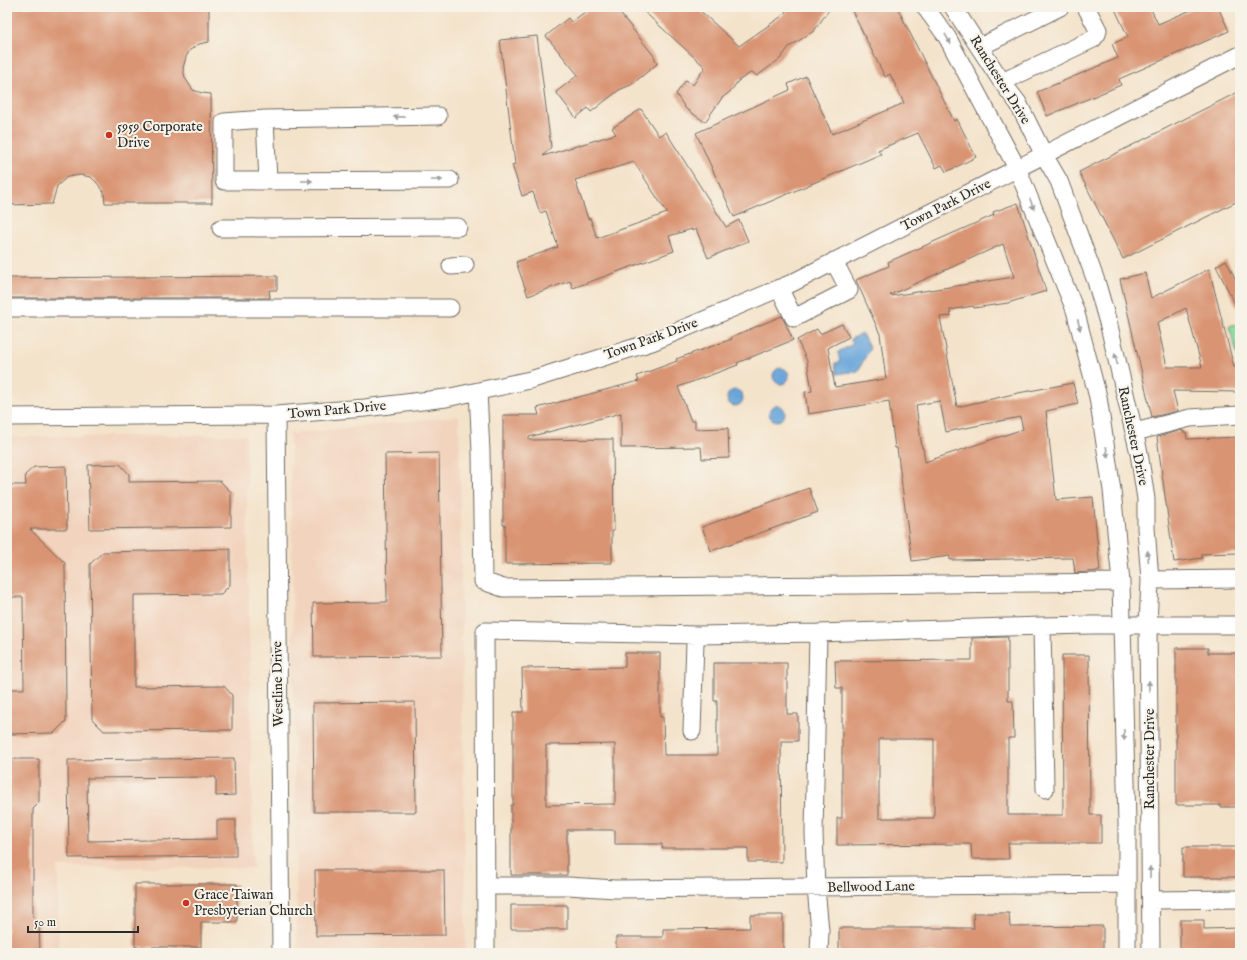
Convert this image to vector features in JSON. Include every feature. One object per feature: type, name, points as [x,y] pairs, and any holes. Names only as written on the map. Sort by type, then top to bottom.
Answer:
[{"type":"street","name":"Ranchester Drive","points":[[925,7],[947,37],[1017,168],[1075,310],[1098,397],[1112,490],[1121,582],[1127,824],[1127,953]]},
{"type":"street","name":"Ranchester Drive","points":[[953,7],[1002,82],[1018,103],[1059,181],[1096,281],[1139,453],[1146,499],[1146,528],[1150,580],[1148,625],[1151,953]]},
{"type":"street","points":[[980,47],[1060,7]]},
{"type":"street","points":[[1002,82],[1093,39],[1098,30],[1086,7]]},
{"type":"street","name":"Town Park Drive","points":[[7,417],[276,415],[365,408],[446,398],[530,380],[652,342],[779,288],[1240,55]]},
{"type":"street","points":[[438,116],[265,118],[224,122],[224,181],[450,180]]},
{"type":"street","points":[[265,118],[268,181]]},
{"type":"street","points":[[221,228],[458,227]]},
{"type":"street","points":[[779,288],[794,318],[849,290],[834,261]]},
{"type":"street","points":[[7,308],[450,308]]},
{"type":"street","points":[[1098,397],[1123,389]]},
{"type":"street","points":[[478,391],[481,452],[483,581],[503,588],[849,586],[1121,582]]},
{"type":"street","name":"Westline Drive","points":[[276,415],[281,953]]},
{"type":"street","points":[[1134,432],[1190,418],[1240,416]]},
{"type":"street","points":[[1150,580],[1240,579]]},
{"type":"street","points":[[486,953],[485,631],[698,635],[1042,626],[1240,625]]},
{"type":"street","points":[[1042,626],[1045,789]]},
{"type":"street","points":[[818,633],[814,833],[820,953]]},
{"type":"street","points":[[692,731],[695,642],[698,635]]},
{"type":"street","points":[[1127,824],[1150,824]]},
{"type":"street","name":"Bellwood Lane","points":[[486,886],[568,886],[615,889],[1127,884]]},
{"type":"street","points":[[1151,900],[1240,898]]},
{"type":"shaded area","points":[[459,416],[466,953],[297,953],[290,434]]},
{"type":"shaded area","points":[[246,435],[253,868],[58,867],[59,953],[7,953],[7,437]]},
{"type":"green space","points":[[1240,323],[1240,360],[1239,360],[1229,326]]},
{"type":"water","points":[[862,334],[870,348],[858,371],[837,374],[835,363],[840,362],[838,352],[853,344],[850,339]]},
{"type":"water","points":[[781,368],[787,370],[789,376],[787,382],[781,384],[775,382],[773,376],[775,370]]},
{"type":"water","points":[[735,390],[741,392],[743,398],[741,404],[735,406],[729,404],[727,398],[729,392]]},
{"type":"water","points":[[777,405],[783,407],[785,413],[783,419],[777,421],[771,419],[769,413],[771,407]]},
{"type":"building","name":"5959 Corporate Drive","points":[[7,7],[209,7],[209,42],[199,44],[190,50],[183,68],[185,78],[193,90],[211,94],[212,203],[105,203],[104,193],[98,184],[91,177],[80,175],[67,177],[57,186],[52,204],[7,205]]},
{"type":"building","points":[[592,7],[615,7],[654,56],[657,64],[631,85],[619,90],[591,112],[588,108],[576,118],[556,92],[578,75],[546,36],[568,18],[571,22]]},
{"type":"building","points":[[639,7],[696,7],[739,46],[782,16],[789,7],[831,7],[814,31],[789,47],[780,59],[757,76],[752,72],[738,81],[731,91],[722,98],[705,122],[686,109],[676,94],[686,80],[693,85],[705,67]]},
{"type":"building","points":[[850,7],[897,7],[954,121],[957,119],[976,157],[946,172],[942,165],[936,168],[918,133],[878,150],[881,154],[734,217],[696,133],[790,90],[788,84],[806,76],[832,134],[904,103],[890,74],[885,77]]},
{"type":"building","points":[[1114,7],[1150,7],[1158,24],[1198,7],[1218,7],[1229,31],[1119,79],[1121,85],[1047,116],[1037,92],[1118,58],[1112,44],[1128,37]]},
{"type":"building","points":[[537,36],[551,147],[543,156],[616,134],[612,128],[641,109],[659,136],[666,132],[726,227],[739,220],[748,241],[708,258],[696,229],[692,231],[692,229],[669,236],[674,251],[573,288],[570,281],[528,296],[516,262],[558,247],[546,211],[540,213],[533,192],[522,196],[512,165],[515,164],[500,40]],"holes":[[[634,162],[667,213],[597,238],[590,218],[588,219],[575,180]]]},
{"type":"building","points":[[1240,91],[1240,200],[1123,259],[1079,172]]},
{"type":"building","points":[[1018,203],[1046,291],[1008,303],[974,308],[973,306],[950,310],[951,316],[940,317],[957,407],[1018,393],[1073,383],[1078,404],[1046,411],[1056,500],[1093,497],[1100,571],[1075,573],[1073,558],[950,560],[950,556],[912,561],[897,448],[895,448],[889,401],[808,414],[805,392],[812,391],[807,361],[797,340],[817,329],[820,334],[842,324],[849,337],[828,348],[835,387],[886,379],[880,334],[856,280],[889,266],[888,262],[994,215],[993,212]],"holes":[[[1003,244],[1014,277],[890,295]],[[940,401],[946,432],[1020,417],[1023,429],[925,462],[916,405]]]},
{"type":"building","points":[[1226,260],[1240,288],[1240,314],[1216,266]]},
{"type":"building","points":[[1209,269],[1234,367],[1240,367],[1240,392],[1173,391],[1178,411],[1152,417],[1120,279],[1145,273],[1151,298]],"holes":[[[1186,308],[1202,367],[1167,367],[1157,323]]]},
{"type":"building","points":[[277,276],[277,290],[269,290],[270,298],[7,298],[7,278]]},
{"type":"building","points":[[782,316],[793,340],[737,363],[738,365],[678,387],[691,421],[695,421],[695,429],[728,428],[729,458],[702,459],[701,447],[621,448],[621,413],[529,437],[529,440],[613,439],[614,531],[612,531],[612,563],[505,564],[505,525],[503,525],[503,415],[539,415],[537,408],[639,381],[637,376],[677,361],[676,359],[732,339],[731,337]]},
{"type":"building","points":[[1182,430],[1183,432],[1186,432],[1187,439],[1240,437],[1240,553],[1202,554],[1202,558],[1174,562],[1157,437]]},
{"type":"building","points":[[439,453],[442,656],[314,657],[313,603],[387,602],[385,454]]},
{"type":"building","points":[[120,464],[129,474],[129,482],[220,481],[231,492],[231,527],[90,529],[88,465]]},
{"type":"building","points":[[66,466],[67,529],[30,529],[65,563],[66,721],[54,733],[7,734],[7,689],[24,689],[23,597],[7,597],[7,485],[26,485],[25,475],[34,467]]},
{"type":"building","points":[[809,488],[818,512],[711,551],[702,527]]},
{"type":"building","points":[[230,549],[230,585],[221,594],[134,595],[134,687],[224,686],[232,695],[232,730],[104,731],[92,719],[90,564],[103,552]]},
{"type":"building","points":[[1008,637],[1008,701],[1013,701],[1014,738],[1008,738],[1008,815],[1063,815],[1062,655],[1089,655],[1090,815],[1101,815],[1101,843],[1008,843],[1009,859],[972,859],[971,844],[837,845],[837,818],[842,818],[842,688],[836,688],[835,661],[972,660],[972,638]],"holes":[[[879,739],[934,739],[934,818],[879,818]]]},
{"type":"building","points":[[1176,648],[1208,648],[1208,653],[1240,653],[1240,807],[1220,807],[1220,805],[1176,805]]},
{"type":"building","points":[[625,653],[660,653],[660,717],[663,717],[664,755],[717,755],[717,701],[714,701],[714,663],[787,663],[787,714],[798,714],[798,741],[781,741],[782,862],[748,862],[748,848],[662,848],[662,844],[615,844],[615,830],[567,830],[567,875],[511,875],[513,712],[523,712],[522,668],[625,667]],"holes":[[[615,744],[615,804],[546,805],[546,745]]]},
{"type":"building","points":[[415,702],[416,812],[314,812],[313,703]]},
{"type":"building","points":[[234,758],[235,795],[216,796],[216,777],[87,778],[88,841],[217,839],[217,820],[236,820],[236,856],[69,858],[68,760]]},
{"type":"building","points":[[7,759],[39,759],[39,803],[33,809],[33,917],[39,923],[40,953],[7,953]]},
{"type":"building","points":[[1183,847],[1240,847],[1240,877],[1183,877]]},
{"type":"building","points":[[315,870],[444,870],[445,935],[316,936]]},
{"type":"building","name":"Grace Taiwan Presbyterian Church","points":[[135,884],[237,884],[237,922],[201,922],[201,947],[135,947]]},
{"type":"building","points":[[511,905],[567,905],[567,929],[511,929]]},
{"type":"building","points":[[973,913],[1009,913],[1010,927],[1103,926],[1103,953],[839,953],[839,928],[974,928]]},
{"type":"building","points":[[750,915],[783,915],[783,953],[616,953],[616,937],[663,937],[663,929],[750,928]]},
{"type":"building","points":[[1180,920],[1204,920],[1204,929],[1240,928],[1240,951],[1180,953]]},
{"type":"place","name":"5959 Corporate Drive","points":[[109,135]]},
{"type":"place","name":"Grace Taiwan Presbyterian Church","points":[[186,903]]}]
